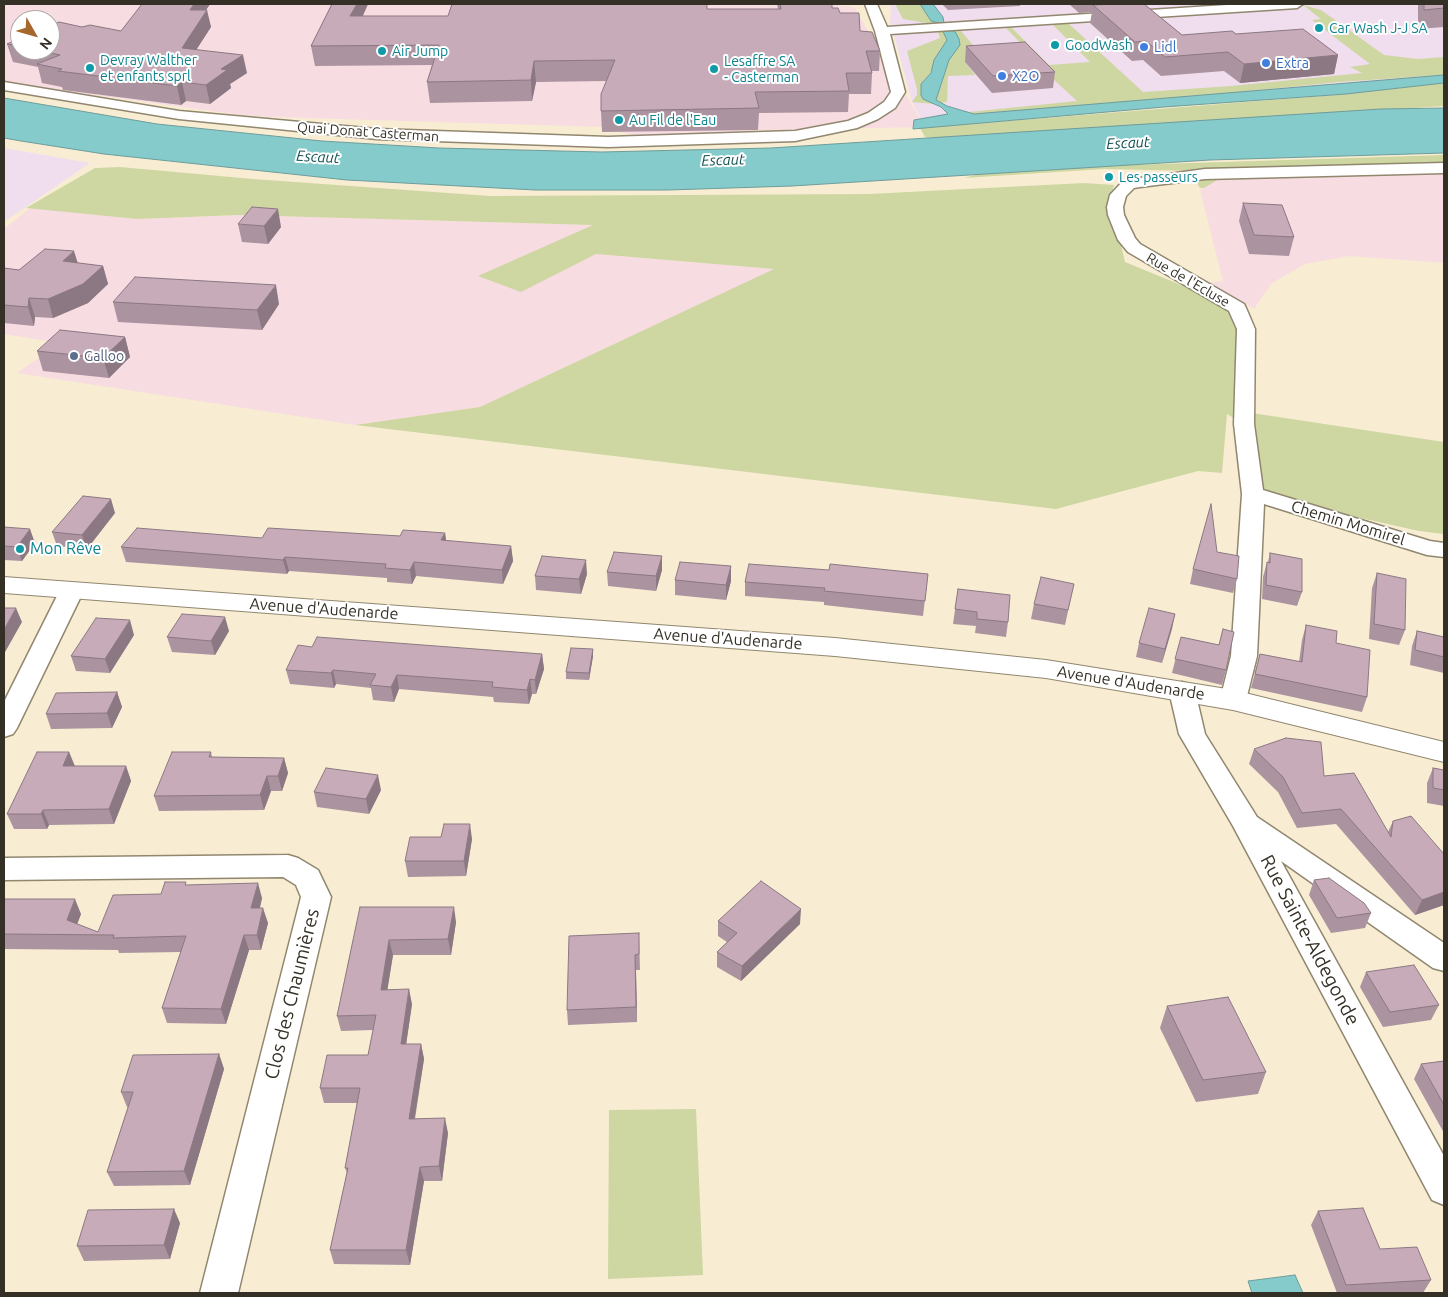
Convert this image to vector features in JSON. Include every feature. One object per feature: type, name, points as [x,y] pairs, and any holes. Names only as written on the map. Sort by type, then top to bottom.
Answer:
[{"type":"main road","name":"Avenue d'Audenarde","points":[[4,584],[835,647],[1046,670],[1233,700],[1444,752]]},
{"type":"street","name":"Quai Donat Casterman","points":[[4,86],[179,116],[377,134],[598,141],[735,139],[822,132],[852,125],[873,116],[890,106],[898,92],[882,31],[871,4]]},
{"type":"street","points":[[882,31],[1297,4]]},
{"type":"street","name":"Rue de l'Ecluse","points":[[1233,700],[1244,656],[1253,494],[1244,424],[1246,329],[1237,308],[1134,248],[1127,240],[1116,215],[1115,207],[1118,195],[1128,185],[1139,182],[1205,174],[1444,168]]},
{"type":"street","name":"Chemin Momirel","points":[[1253,494],[1427,548],[1444,550]]},
{"type":"street","points":[[4,728],[72,590]]},
{"type":"street","name":"Rue Sainte-Aldegonde","points":[[1182,691],[1192,734],[1246,822],[1444,1189]]},
{"type":"street","points":[[1246,822],[1444,958]]},
{"type":"street","name":"Clos des Chaumières","points":[[4,869],[288,866],[308,878],[316,897],[219,1293]]},
{"type":"shaded area","points":[[4,4],[825,4],[854,7],[925,127],[759,130],[638,137],[602,127],[273,117],[241,115],[95,95],[47,95],[4,83]]},
{"type":"shaded area","points":[[891,4],[1444,4],[1444,77],[922,121],[912,102],[890,21]]},
{"type":"shaded area","points":[[4,148],[90,163],[4,222]]},
{"type":"shaded area","points":[[1444,173],[1444,263],[1349,256],[1305,264],[1272,283],[1254,309],[1207,283],[1223,281],[1200,190],[1219,179]]},
{"type":"shaded area","name":"Galloo","points":[[30,208],[137,219],[239,215],[594,225],[479,276],[521,291],[596,254],[775,269],[480,407],[355,425],[17,373],[60,343],[4,334],[4,229]]},
{"type":"green space","points":[[895,4],[920,4],[931,21],[938,23],[932,24],[903,19]]},
{"type":"green space","points":[[1303,5],[1321,10],[1384,55],[1418,59],[1444,57],[1444,75],[1339,82],[1180,98],[974,114],[969,112],[1077,101],[1039,66],[1028,51],[1005,27],[1010,26],[1049,65],[1090,62],[1052,24],[1068,23],[1143,92],[1231,86],[1362,73],[1350,67],[1370,64],[1312,20],[1321,19]]},
{"type":"green space","points":[[960,30],[986,60],[965,62],[975,75],[948,76],[947,102],[941,103],[935,98],[940,90],[949,60],[960,45],[954,31]]},
{"type":"green space","points":[[938,32],[943,32],[947,40],[939,52],[931,72],[921,84],[923,99],[934,104],[912,102],[917,95],[917,89],[907,51],[940,38]]},
{"type":"green space","points":[[1444,83],[1444,106],[941,138],[925,137],[920,128],[1346,94]]},
{"type":"green space","points":[[1444,155],[1444,173],[1219,179],[1204,188],[1200,188],[1195,180],[1201,174],[1197,171],[1103,169],[964,178],[979,174],[1127,165]]},
{"type":"green space","points":[[120,167],[253,179],[490,196],[869,194],[1084,183],[1114,185],[1110,200],[1125,262],[1237,308],[1244,424],[1227,414],[1222,473],[1198,471],[1056,509],[355,425],[480,407],[774,269],[596,254],[521,292],[478,276],[593,225],[239,215],[137,219],[26,208],[95,168]]},
{"type":"green space","points":[[1245,412],[1444,442],[1444,534],[1419,531],[1253,494]]},
{"type":"green space","points":[[696,1109],[703,1275],[608,1279],[609,1110]]},
{"type":"water","points":[[920,4],[933,4],[943,17],[944,23],[956,33],[960,45],[949,60],[936,100],[947,106],[974,114],[1444,75],[1444,83],[1346,94],[1164,107],[913,129],[914,120],[948,114],[941,107],[923,99],[921,95],[921,84],[931,73],[934,60],[947,40],[939,23],[931,21]]},
{"type":"water","name":"Escaut","points":[[4,98],[157,124],[322,141],[439,148],[602,152],[771,148],[1381,109],[1444,108],[1444,153],[1210,160],[792,186],[668,190],[535,190],[347,180],[104,154],[21,141],[4,138]]},
{"type":"water","points":[[1295,1275],[1303,1293],[1252,1293],[1248,1281]]},
{"type":"building","points":[[142,4],[194,4],[190,10],[207,10],[182,48],[243,55],[221,69],[227,70],[206,85],[182,82],[177,86],[58,71],[62,69],[37,64],[47,60],[60,60],[60,22],[82,27],[90,25],[121,31]]},
{"type":"building","name":"Lesaffre SA - Casterman","points":[[332,4],[357,4],[350,16],[448,16],[452,4],[707,4],[707,9],[781,9],[780,4],[832,4],[832,8],[838,8],[840,13],[859,13],[860,31],[872,32],[880,51],[866,51],[872,73],[846,73],[849,91],[755,92],[759,108],[601,111],[601,94],[615,60],[534,61],[531,80],[427,82],[439,45],[311,46]]},
{"type":"building","points":[[1144,4],[1182,35],[1232,31],[1236,34],[1303,29],[1338,55],[1244,64],[1228,52],[1165,57],[1146,41],[1135,42],[1093,5]]},
{"type":"building","points":[[1424,4],[1444,4],[1444,8],[1424,10]]},
{"type":"building","points":[[1025,42],[1055,72],[993,76],[966,46]]},
{"type":"building","points":[[1243,203],[1282,205],[1294,237],[1254,235]]},
{"type":"building","points":[[252,207],[278,209],[264,226],[238,224]]},
{"type":"building","points":[[45,249],[74,251],[63,261],[103,266],[83,284],[48,299],[29,298],[28,307],[4,305],[4,268],[19,270]]},
{"type":"building","points":[[135,277],[276,285],[257,310],[113,302]]},
{"type":"building","points":[[60,330],[125,337],[103,358],[37,351]]},
{"type":"building","points":[[83,496],[111,499],[82,535],[52,532]]},
{"type":"building","points":[[1211,504],[1217,552],[1239,556],[1237,579],[1193,569]]},
{"type":"building","points":[[4,527],[30,529],[17,547],[4,546]]},
{"type":"building","points":[[137,528],[262,538],[268,528],[400,536],[403,530],[445,533],[441,540],[511,546],[502,570],[414,562],[410,570],[385,568],[386,564],[285,557],[283,560],[121,547]]},
{"type":"building","points":[[614,552],[662,556],[656,576],[607,572]]},
{"type":"building","points":[[1270,553],[1302,559],[1302,592],[1266,585],[1267,562],[1270,563]]},
{"type":"building","points":[[542,556],[586,560],[579,579],[535,576]]},
{"type":"building","points":[[680,562],[731,566],[726,585],[675,580]]},
{"type":"building","points":[[749,564],[829,570],[830,564],[928,574],[925,601],[824,591],[825,588],[745,582]]},
{"type":"building","points":[[1377,573],[1406,579],[1405,630],[1374,624]]},
{"type":"building","points":[[1041,577],[1074,584],[1068,610],[1034,604]]},
{"type":"building","points":[[958,589],[1010,595],[1008,622],[977,619],[977,612],[955,609]]},
{"type":"building","points":[[4,608],[16,608],[4,630]]},
{"type":"building","points":[[1149,608],[1175,614],[1165,649],[1139,643]]},
{"type":"building","points":[[182,614],[225,617],[211,641],[167,637]]},
{"type":"building","points":[[96,618],[130,620],[105,659],[71,656]]},
{"type":"building","points":[[1306,625],[1337,631],[1336,643],[1370,650],[1367,697],[1255,674],[1260,654],[1302,662]]},
{"type":"building","points":[[1223,629],[1234,632],[1226,670],[1175,659],[1181,637],[1219,645]]},
{"type":"building","points":[[1417,631],[1444,637],[1444,657],[1415,650]]},
{"type":"building","points":[[317,637],[542,654],[535,680],[530,679],[527,690],[492,687],[493,682],[397,675],[391,687],[370,685],[376,674],[333,670],[331,673],[286,670],[298,645],[312,647]]},
{"type":"building","points":[[571,648],[593,649],[589,673],[566,672]]},
{"type":"building","points":[[117,692],[107,713],[46,714],[56,693]]},
{"type":"building","points":[[1286,738],[1321,742],[1324,776],[1354,773],[1391,837],[1393,821],[1411,816],[1444,854],[1444,892],[1422,900],[1341,809],[1302,813],[1283,777],[1254,749]]},
{"type":"building","points":[[37,752],[69,752],[63,766],[126,766],[109,809],[43,810],[41,814],[7,814]]},
{"type":"building","points":[[172,752],[211,752],[209,757],[284,758],[278,776],[267,776],[260,795],[154,796]]},
{"type":"building","points":[[326,768],[378,775],[366,799],[314,792]]},
{"type":"building","points":[[1433,768],[1444,770],[1444,790],[1433,788]]},
{"type":"building","points":[[444,824],[470,824],[464,861],[405,861],[410,837],[441,837]]},
{"type":"building","points":[[1329,878],[1364,903],[1371,913],[1337,918],[1314,880]]},
{"type":"building","points":[[761,881],[801,909],[742,966],[717,952],[737,933],[718,921]]},
{"type":"building","points":[[165,882],[186,882],[185,885],[258,883],[251,908],[263,908],[257,935],[244,935],[221,1009],[162,1008],[186,936],[113,938],[114,935],[4,934],[4,899],[75,899],[67,920],[98,932],[113,895],[161,894]]},
{"type":"building","points":[[360,907],[454,907],[448,939],[389,940],[381,990],[409,989],[401,1044],[421,1044],[409,1119],[445,1118],[439,1166],[420,1167],[406,1250],[330,1250],[348,1168],[345,1168],[360,1088],[320,1088],[327,1055],[368,1055],[376,1015],[337,1016]]},
{"type":"building","points":[[639,933],[639,954],[635,955],[636,1007],[567,1010],[569,936]]},
{"type":"building","points":[[1414,965],[1439,1005],[1390,1012],[1366,972]]},
{"type":"building","points":[[1228,997],[1266,1072],[1203,1080],[1167,1006]]},
{"type":"building","points":[[219,1054],[184,1171],[107,1172],[133,1092],[121,1092],[133,1055]]},
{"type":"building","points":[[1444,1061],[1444,1105],[1421,1064]]},
{"type":"building","points":[[1363,1208],[1380,1249],[1417,1247],[1431,1280],[1346,1285],[1318,1211]]},
{"type":"building","points":[[174,1209],[164,1245],[77,1246],[88,1210]]},
{"type":"place","name":"Car Wash J-J SA","points":[[1319,28]]},
{"type":"place","name":"GoodWash","points":[[1055,45]]},
{"type":"place","name":"Lidl","points":[[1144,47]]},
{"type":"place","name":"Air Jump","points":[[382,51]]},
{"type":"place","name":"Extra","points":[[1266,63]]},
{"type":"place","name":"Devray Walther et enfants sprl","points":[[90,68]]},
{"type":"place","name":"Lesaffre SA - Casterman","points":[[714,69]]},
{"type":"place","name":"X2O","points":[[1002,76]]},
{"type":"place","name":"Au Fil de l'Eau","points":[[619,120]]},
{"type":"place","name":"Les passeurs","points":[[1109,177]]},
{"type":"place","name":"Galloo","points":[[74,356]]},
{"type":"place","name":"Mon Rêve","points":[[20,549]]}]
